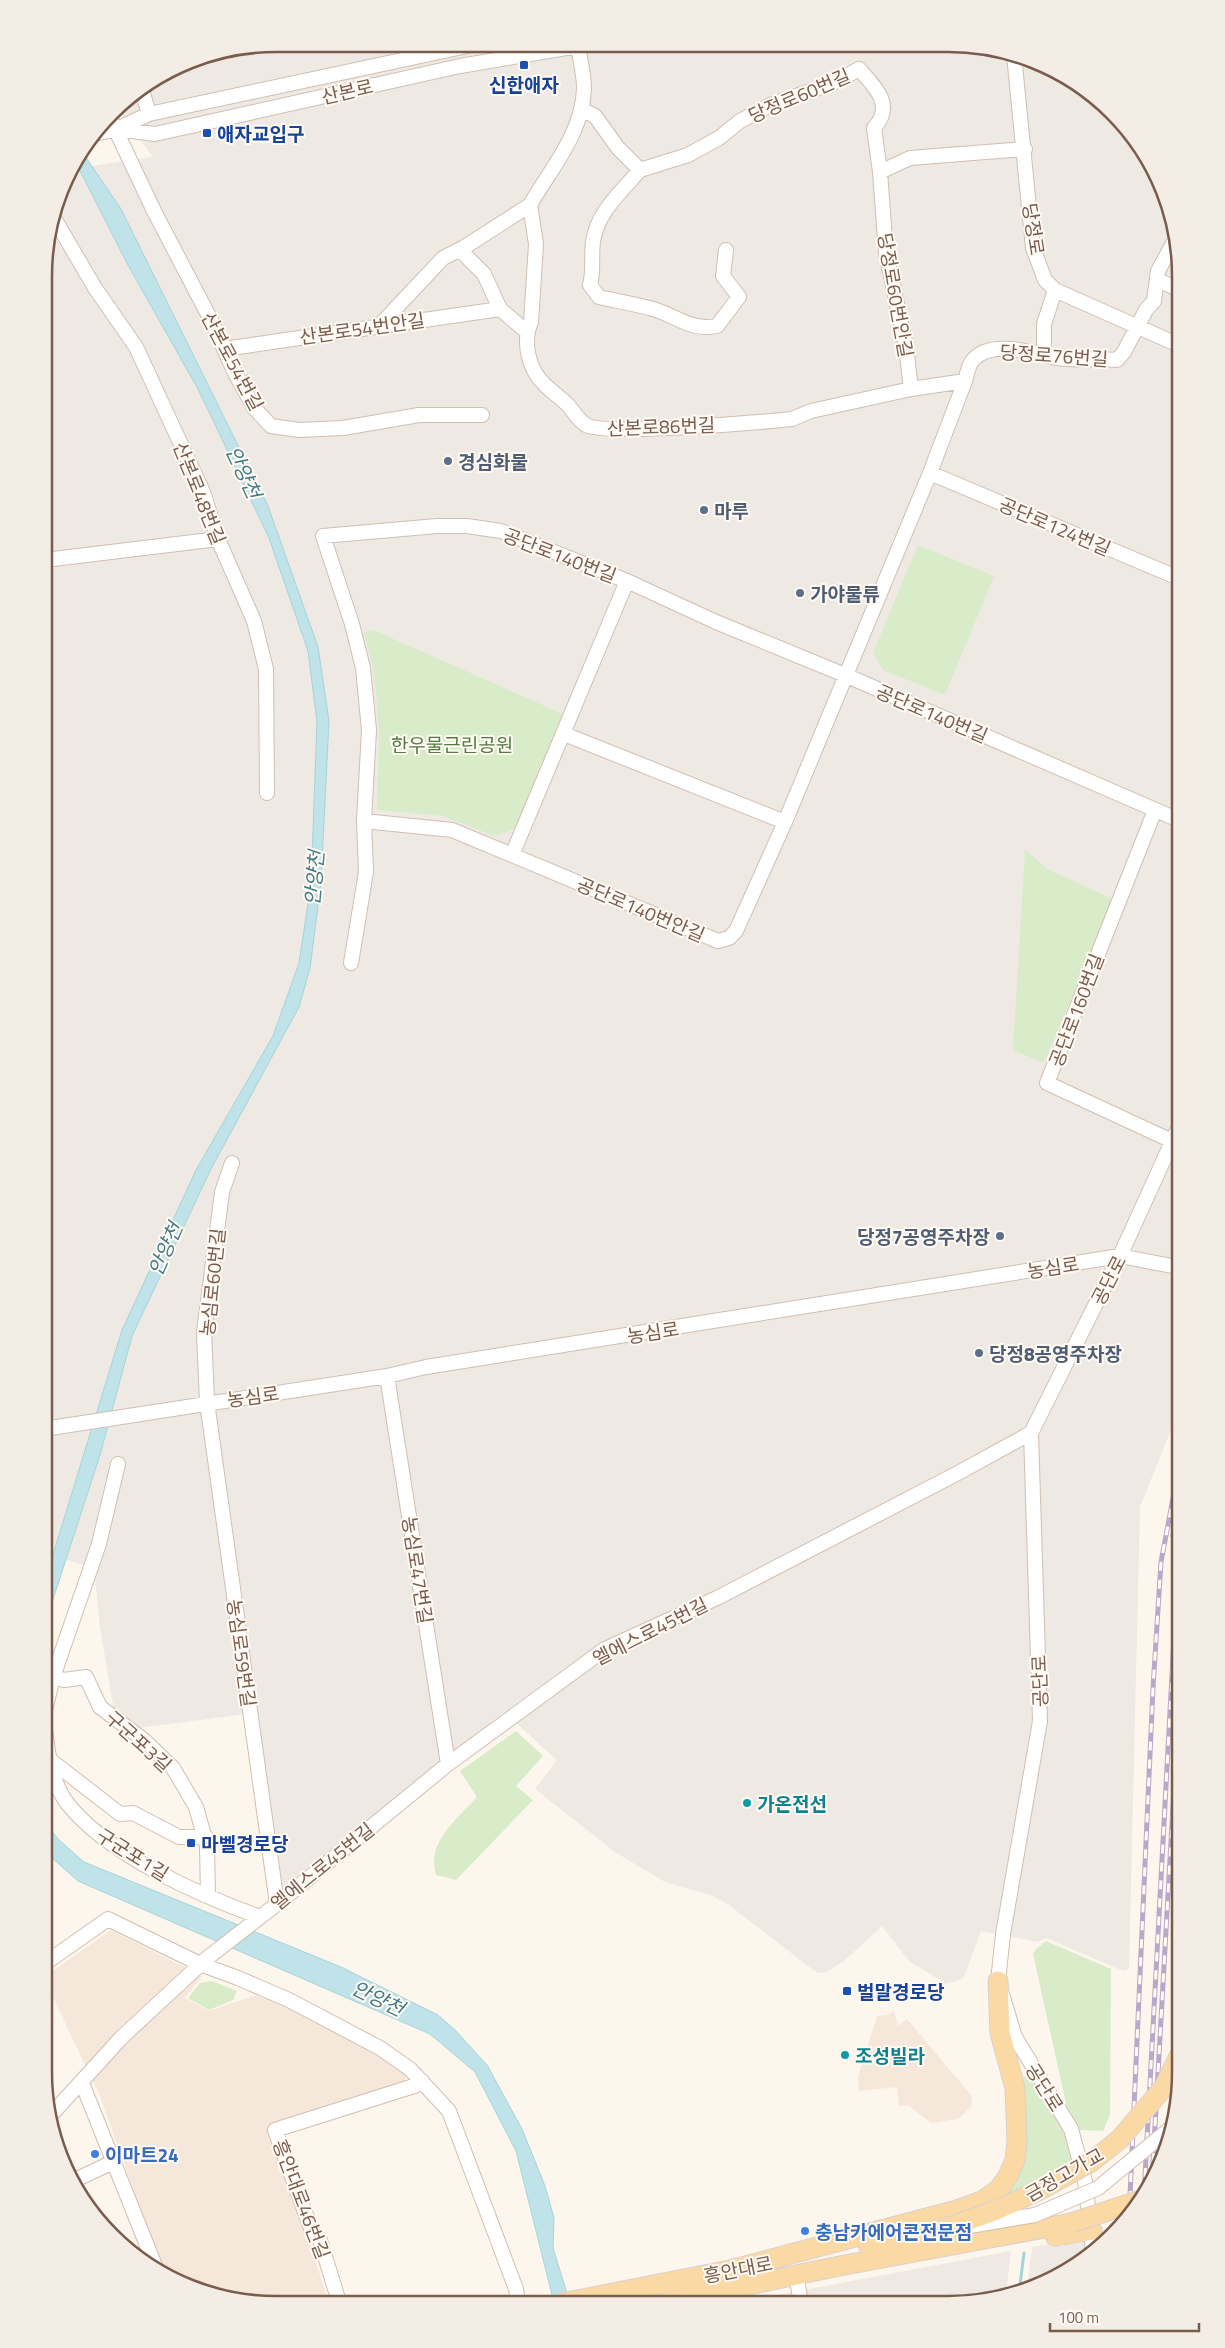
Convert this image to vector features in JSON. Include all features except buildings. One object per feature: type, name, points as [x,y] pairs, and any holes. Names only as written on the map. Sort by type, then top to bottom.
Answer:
[{"type":"main road","points":[[723,2272],[957,2210],[982,2201],[999,2189],[1008,2176],[1015,2160],[1017,2141],[1015,2088],[1000,2033],[998,1981]]},
{"type":"main road","name":"금정고가교","points":[[832,2259],[934,2233],[994,2211],[1030,2195],[1091,2162],[1120,2139],[1164,2087],[1172,2071]]},
{"type":"main road","points":[[832,2259],[1071,2223],[1129,2204]]},
{"type":"main road","points":[[728,2291],[1092,2230]]},
{"type":"main road","name":"흥안대로","points":[[598,2296],[723,2272],[832,2259]]},
{"type":"main road","name":"흥안대로","points":[[700,2296],[728,2291],[832,2259]]},
{"type":"street","name":"산본로","points":[[109,128],[149,114],[428,52]]},
{"type":"street","points":[[456,52],[460,66]]},
{"type":"street","name":"산본로","points":[[109,128],[155,134],[460,66],[543,52]]},
{"type":"street","points":[[380,325],[443,258],[460,250],[530,205],[568,145],[580,121],[584,87],[579,52]]},
{"type":"street","name":"당정로","points":[[1015,62],[1025,149],[1033,248],[1045,280],[1055,290]]},
{"type":"street","name":"당정로60번길","points":[[640,170],[688,155],[719,138],[740,121],[770,105],[833,83],[859,69],[879,92],[883,106],[881,120],[874,128],[880,172]]},
{"type":"street","points":[[144,96],[149,114]]},
{"type":"street","points":[[581,109],[595,116],[618,148],[640,170],[602,213],[598,225],[593,242],[594,268],[590,285],[599,297],[655,310],[678,321],[705,328],[717,326],[739,297],[723,276],[726,250]]},
{"type":"street","name":"산본로54번길","points":[[108,129],[154,211],[254,409],[271,426],[299,430],[343,428],[419,415],[482,415]]},
{"type":"street","points":[[880,172],[910,158],[1025,149]]},
{"type":"street","name":"당정로60번안길","points":[[880,172],[886,253],[906,346],[911,389]]},
{"type":"street","name":"산본로86번길","points":[[530,205],[536,244],[531,322],[527,332],[531,368],[537,378],[567,404],[586,426],[599,428],[668,427],[792,419],[811,411],[911,389]]},
{"type":"street","name":"산본로48번길","points":[[59,226],[95,288],[136,347],[204,492],[218,539],[254,621],[266,669],[267,793]]},
{"type":"street","points":[[1138,327],[1146,310],[1154,301],[1158,271],[1171,247]]},
{"type":"street","points":[[460,250],[484,274],[500,308],[527,332]]},
{"type":"street","points":[[1157,280],[1172,286]]},
{"type":"street","points":[[1044,355],[1044,324],[1055,290],[1172,342]]},
{"type":"street","name":"산본로54번안길","points":[[224,349],[500,308]]},
{"type":"street","name":"당정로76번길","points":[[965,382],[972,361],[980,353],[1009,348],[1077,359],[1117,360],[1124,352],[1138,327]]},
{"type":"street","points":[[911,389],[965,382]]},
{"type":"street","name":"공단로140번안길","points":[[364,821],[452,830],[718,941],[728,938],[736,931],[785,822],[930,473],[965,382]]},
{"type":"street","name":"공단로124번길","points":[[930,473],[1172,575]]},
{"type":"street","name":"공단로140번길","points":[[351,963],[366,872],[364,821],[369,730],[363,668],[352,624],[323,536],[437,526],[501,531],[628,581],[716,622],[845,675],[1172,817]]},
{"type":"street","points":[[52,559],[218,539]]},
{"type":"street","points":[[512,855],[628,581]]},
{"type":"street","points":[[564,734],[785,822]]},
{"type":"street","name":"공단로160번길","points":[[1155,810],[1047,1083],[1172,1141]]},
{"type":"street","name":"공단로","points":[[1093,2243],[1085,2181],[1071,2129],[1015,2037],[998,1981],[1005,1925],[1040,1720],[1031,1433],[1120,1256],[1172,1141]]},
{"type":"street","name":"농심로60번길","points":[[207,1402],[204,1332],[222,1192],[232,1163]]},
{"type":"street","name":"농심로","points":[[52,1428],[207,1402],[388,1376],[426,1367],[1120,1256],[1172,1266]]},
{"type":"street","name":"농심로47번길","points":[[388,1376],[448,1764]]},
{"type":"street","name":"농심로59번길","points":[[207,1402],[277,1904]]},
{"type":"street","name":"엘에스로45번길","points":[[203,1961],[277,1904],[448,1764],[605,1649],[719,1597],[1031,1433]]},
{"type":"street","points":[[52,1682],[98,1544],[118,1464]]},
{"type":"street","name":"구군포3길","points":[[53,1678],[64,1680],[86,1677],[100,1707],[145,1741],[173,1768],[196,1807],[206,1837],[208,1896]]},
{"type":"street","points":[[52,1761],[120,1814],[133,1813],[178,1837],[206,1837]]},
{"type":"street","name":"구군포1길","points":[[52,1767],[66,1802],[98,1835],[138,1860],[208,1896],[258,1918]]},
{"type":"street","points":[[52,1954],[108,1920],[289,2000],[380,2048],[422,2081],[442,2102],[454,2123],[517,2296]]},
{"type":"street","points":[[56,2109],[82,2083],[121,2038],[203,1961]]},
{"type":"street","name":"흥안대로46번길","points":[[337,2296],[320,2240],[312,2231],[275,2130],[414,2086],[422,2081]]},
{"type":"street","points":[[82,2083],[152,2258]]},
{"type":"street","points":[[934,2233],[1035,2215],[1064,2204],[1098,2188],[1164,2134]]},
{"type":"street","points":[[80,2178],[113,2162]]},
{"type":"street","points":[[1071,2223],[1122,2213]]},
{"type":"street","points":[[797,2279],[800,2296]]},
{"type":"shaded area","points":[[276,52],[948,52],[978,54],[1021,64],[1073,90],[1096,108],[1117,129],[1135,152],[1149,177],[1161,204],[1171,247],[1172,262],[1172,1427],[1140,1507],[1129,1969],[1123,1971],[1046,1938],[1038,1942],[981,1931],[963,1979],[946,1984],[909,1961],[882,1926],[844,1961],[825,1973],[817,1973],[729,1905],[713,1896],[665,1882],[615,1852],[535,1789],[557,1760],[504,1712],[284,1887],[279,1884],[254,1713],[138,1728],[114,1711],[100,1627],[94,1568],[52,1555],[52,276],[54,247],[64,204],[81,168],[153,157],[121,115],[152,90],[177,76],[204,64],[247,54]]},
{"type":"shaded area","points":[[111,1930],[202,1976],[185,1998],[209,2011],[256,1995],[311,2016],[386,2057],[403,2070],[407,2082],[270,2125],[327,2296],[247,2294],[204,2284],[160,2263],[99,2094],[52,1996],[52,1971]]},
{"type":"shaded area","points":[[894,2011],[898,2026],[907,2019],[972,2096],[971,2107],[958,2119],[931,2123],[908,2105],[899,2106],[897,2087],[859,2091],[858,2077],[877,2016],[887,2015]]},
{"type":"shaded area","points":[[1087,2238],[1086,2248],[1073,2258],[1028,2281],[1032,2247]]},
{"type":"shaded area","points":[[1011,2251],[1007,2288],[978,2294],[948,2296],[772,2296]]},
{"type":"green space","points":[[918,545],[994,576],[945,695],[883,670],[873,653]]},
{"type":"green space","name":"한우물근린공원","points":[[373,630],[563,714],[518,828],[494,836],[443,816],[377,810],[379,730],[374,671],[364,633]]},
{"type":"green space","points":[[1025,849],[1047,869],[1113,899],[1044,1063],[1013,1050]]},
{"type":"green space","points":[[516,1731],[543,1756],[516,1786],[533,1800],[456,1880],[436,1875],[435,1852],[439,1842],[445,1832],[477,1797],[460,1771]]},
{"type":"green space","points":[[1046,1941],[1111,1969],[1110,2115],[1103,2131],[1077,2130],[1067,2108],[1033,1954]]},
{"type":"green space","points":[[212,1981],[237,1991],[233,2000],[209,2010],[188,1998],[200,1983]]},
{"type":"green space","points":[[1027,2076],[1032,2079],[1056,2119],[1072,2151],[1075,2162],[1016,2191],[987,2200],[1009,2183],[1020,2082],[1023,2077]]},
{"type":"water","name":"안양천","points":[[86,158],[121,209],[268,506],[318,647],[329,721],[321,882],[310,968],[299,1007],[211,1169],[132,1336],[100,1455],[52,1602],[52,1558],[122,1330],[196,1170],[273,1036],[299,963],[311,884],[317,722],[308,651],[269,538],[198,389],[129,267],[80,170]]},
{"type":"water","name":"안양천","points":[[52,1831],[84,1862],[341,1967],[438,2015],[455,2030],[487,2065],[522,2129],[545,2186],[554,2218],[553,2248],[568,2296],[552,2296],[516,2151],[475,2072],[430,2034],[78,1881],[52,1858]]},
{"type":"waterway","points":[[1020,2284],[1024,2253]]},
{"type":"railway","points":[[1130,2203],[1153,1688],[1161,1562],[1172,1504]]},
{"type":"railway","points":[[1145,2179],[1172,1675]]},
{"type":"railway","points":[[1153,2162],[1172,1823]]},
{"type":"place","name":"신한애자","points":[[524,65]]},
{"type":"place","name":"애자교입구","points":[[207,133]]},
{"type":"place","name":"경심화물","points":[[448,461]]},
{"type":"place","name":"마루","points":[[704,510]]},
{"type":"place","name":"가야물류","points":[[800,593]]},
{"type":"place","name":"당정7공영주차장","points":[[1000,1236]]},
{"type":"place","name":"당정8공영주차장","points":[[979,1353]]},
{"type":"place","name":"가온전선","points":[[747,1803]]},
{"type":"place","name":"마벨경로당","points":[[191,1843]]},
{"type":"place","name":"벌말경로당","points":[[847,1991]]},
{"type":"place","name":"조성빌라","points":[[845,2055]]},
{"type":"place","name":"이마트24","points":[[95,2154]]},
{"type":"place","name":"충남카에어콘전문점","points":[[805,2231]]}]
